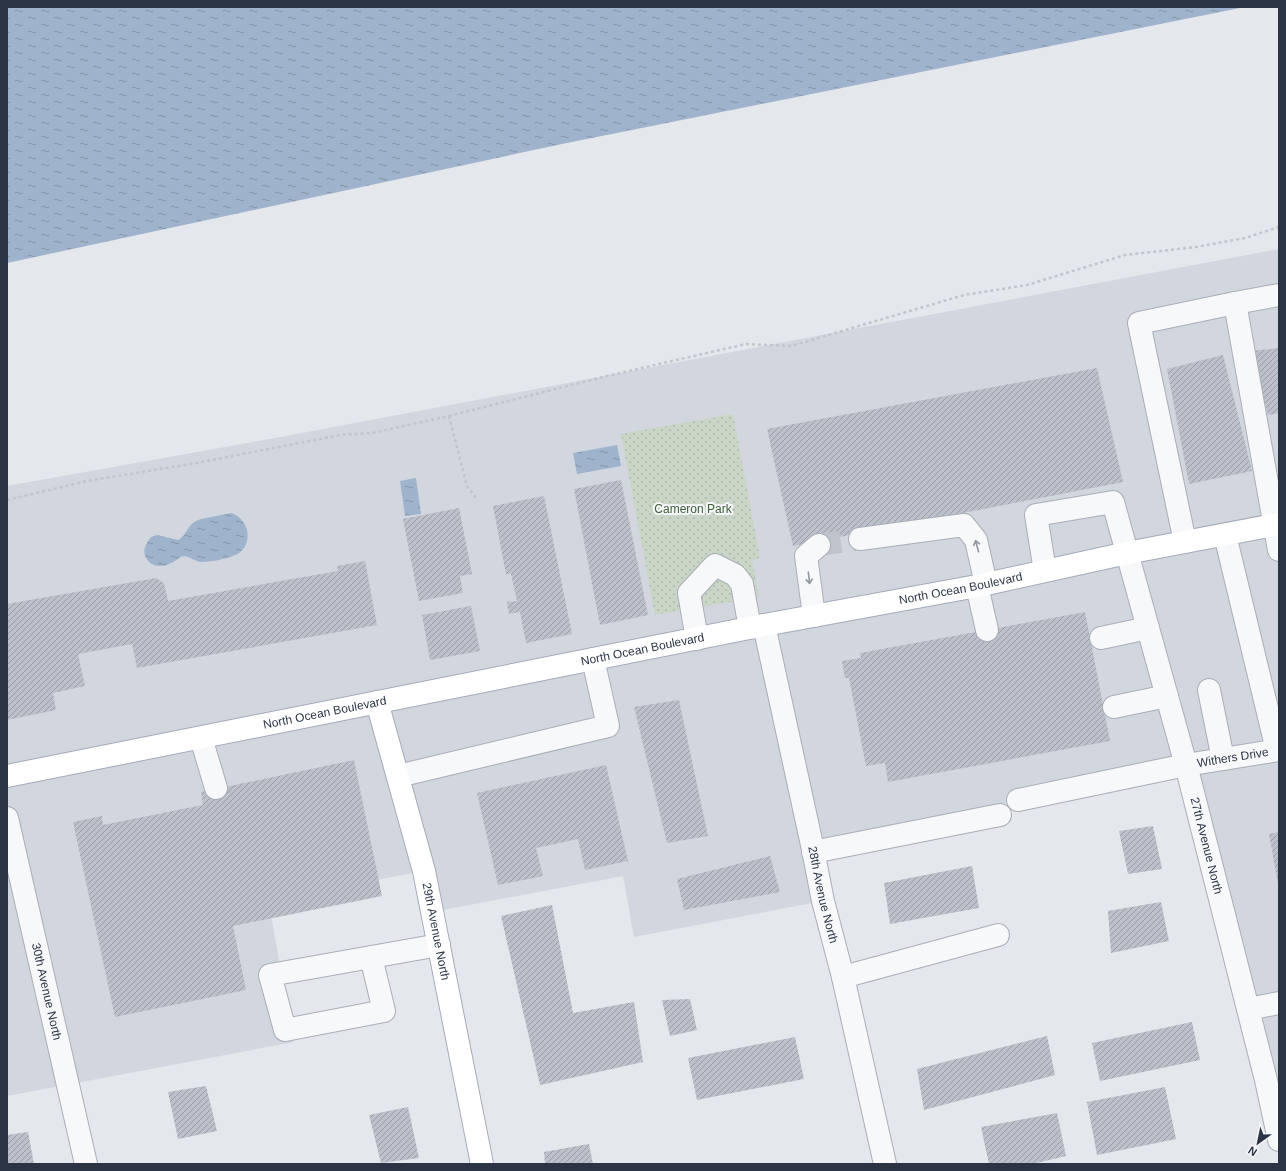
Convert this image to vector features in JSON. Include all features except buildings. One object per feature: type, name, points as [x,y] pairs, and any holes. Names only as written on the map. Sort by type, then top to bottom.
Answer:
[{"type":"main road","name":"North Ocean Boulevard","points":[[7,776],[757,626],[982,585],[1127,553],[1277,524]]},
{"type":"main road","name":"29th Avenue North","points":[[377,702],[424,871],[482,1164]]},
{"type":"street","points":[[1185,542],[1139,323],[1279,295]]},
{"type":"street","points":[[1235,303],[1277,524],[1279,550]]},
{"type":"street","name":"27th Avenue North","points":[[1045,571],[1036,515],[1113,502],[1186,765],[1266,1080],[1279,1140]]},
{"type":"street","points":[[860,539],[964,525],[976,540],[987,630]]},
{"type":"street","points":[[1225,535],[1278,750]]},
{"type":"street","points":[[814,616],[806,556],[819,545]]},
{"type":"street","name":"28th Avenue North","points":[[697,639],[690,593],[715,565],[735,575],[742,584],[757,626],[813,852],[823,901],[843,977],[885,1164]]},
{"type":"street","points":[[1101,638],[1148,628]]},
{"type":"street","points":[[398,776],[608,726],[593,659]]},
{"type":"street","points":[[1209,690],[1223,759]]},
{"type":"street","points":[[1114,707],[1167,696]]},
{"type":"street","points":[[201,738],[216,788]]},
{"type":"street","name":"Withers Drive","points":[[1018,800],[1186,765],[1278,750]]},
{"type":"street","points":[[813,852],[1000,814]]},
{"type":"street","name":"30th Avenue North","points":[[7,818],[86,1164]]},
{"type":"street","points":[[843,977],[998,936]]},
{"type":"street","points":[[371,957],[384,1011],[285,1030],[270,975],[371,957],[439,945]]},
{"type":"street","points":[[1248,1009],[1279,1003]]},
{"type":"path","points":[[7,500],[87,481],[197,463],[340,435],[372,433],[449,416],[607,376],[746,344],[791,346],[964,295],[1027,285],[1125,255],[1196,247],[1231,241],[1279,227]]},
{"type":"path","points":[[449,416],[467,486],[476,498]]},
{"type":"shaded area","points":[[1279,249],[1279,1077],[1266,1080],[1185,765],[812,845],[823,901],[634,937],[623,876],[432,912],[424,871],[268,900],[294,1042],[7,1096],[7,486],[286,436]]},
{"type":"green space","name":"Cameron Park","points":[[733,414],[760,558],[752,560],[759,597],[655,615],[621,434]]},
{"type":"water","points":[[7,7],[1245,7],[562,144],[7,263]]},
{"type":"water","points":[[617,445],[621,466],[577,474],[573,453]]},
{"type":"water","points":[[416,478],[421,514],[405,516],[400,481]]},
{"type":"water","points":[[231,513],[243,522],[248,534],[244,547],[240,552],[233,556],[202,562],[184,556],[168,565],[160,566],[154,565],[146,558],[146,545],[151,537],[157,535],[178,540],[196,521]]},
{"type":"tunnel","points":[[819,545],[860,539]]}]
